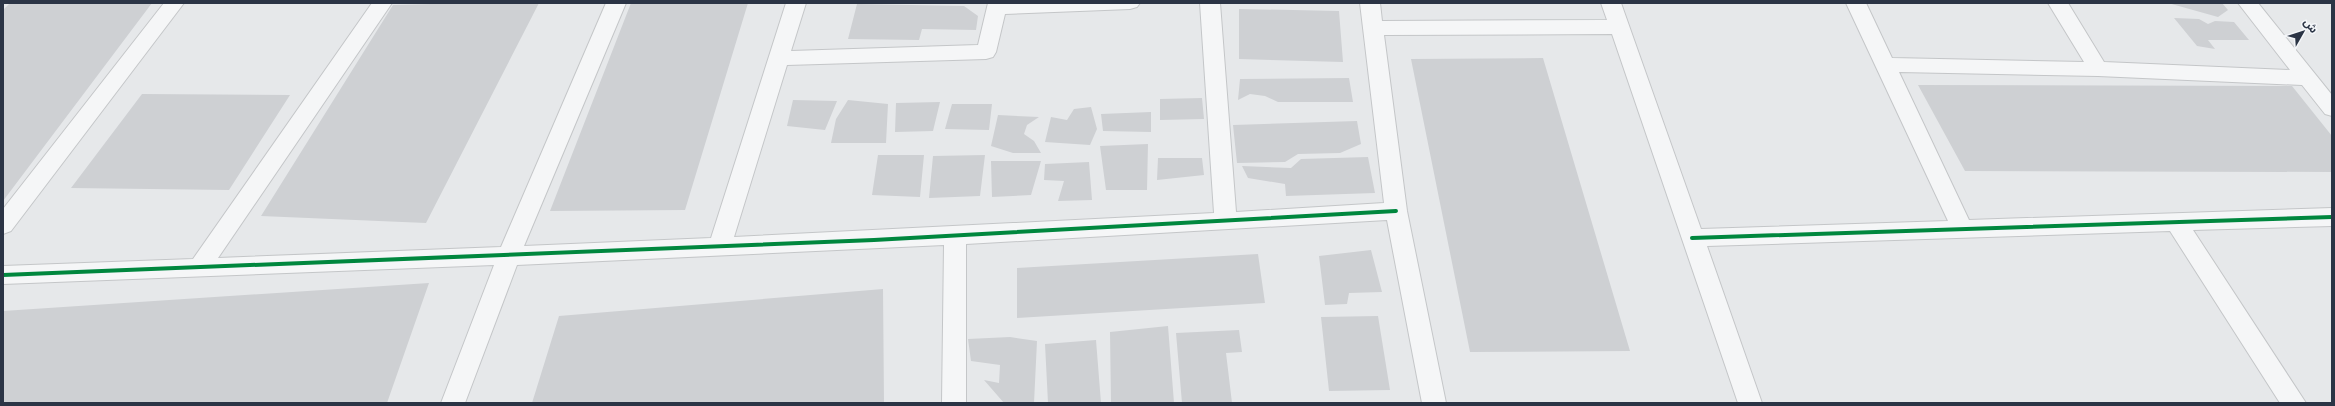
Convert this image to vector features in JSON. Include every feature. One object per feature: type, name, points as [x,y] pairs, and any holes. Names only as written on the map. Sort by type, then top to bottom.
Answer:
[{"type":"street","points":[[3,225],[174,3]]},
{"type":"street","points":[[200,268],[382,3]]},
{"type":"street","points":[[453,403],[509,256],[616,3]]},
{"type":"street","points":[[720,247],[796,3]]},
{"type":"street","points":[[779,58],[986,52],[998,6],[1130,3]]},
{"type":"street","points":[[1210,3],[1226,222]]},
{"type":"street","points":[[1370,3],[1396,211],[1434,403]]},
{"type":"street","points":[[1611,3],[1750,403]]},
{"type":"street","points":[[1856,3],[1887,65],[1962,228]]},
{"type":"street","points":[[2058,3],[2098,69]]},
{"type":"street","points":[[2248,3],[2305,78],[2332,110]]},
{"type":"street","points":[[1373,28],[1619,27]]},
{"type":"street","points":[[1887,65],[2098,69],[2305,78]]},
{"type":"street","points":[[3,275],[720,247],[1226,222],[1396,211]]},
{"type":"street","points":[[1692,238],[2332,217]]},
{"type":"street","points":[[2176,222],[2294,403]]},
{"type":"street","points":[[954,236],[954,403]]},
{"type":"building","points":[[10,3],[152,3],[3,201],[3,10]]},
{"type":"building","points":[[539,3],[426,223],[261,216],[393,5]]},
{"type":"building","points":[[631,3],[748,3],[685,210],[550,211]]},
{"type":"building","points":[[2168,3],[2222,3],[2228,10],[2218,17]]},
{"type":"building","points":[[857,4],[964,6],[978,16],[976,30],[922,29],[919,40],[848,39]]},
{"type":"building","points":[[1239,9],[1339,11],[1343,62],[1239,59]]},
{"type":"building","points":[[2174,18],[2199,19],[2208,24],[2215,21],[2234,22],[2249,40],[2208,40],[2215,49],[2197,46]]},
{"type":"building","points":[[1543,58],[1630,351],[1470,352],[1411,59]]},
{"type":"building","points":[[1349,78],[1353,102],[1278,102],[1265,96],[1250,94],[1238,100],[1240,79]]},
{"type":"building","points":[[1918,85],[2292,86],[2332,136],[2332,172],[1965,171]]},
{"type":"building","points":[[142,94],[290,95],[229,190],[71,188]]},
{"type":"building","points":[[1202,98],[1204,119],[1160,120],[1160,99]]},
{"type":"building","points":[[793,100],[837,101],[825,130],[787,126]]},
{"type":"building","points":[[848,100],[888,104],[886,143],[831,143],[836,119]]},
{"type":"building","points":[[940,102],[933,131],[895,132],[896,103]]},
{"type":"building","points":[[952,104],[992,104],[989,130],[945,129]]},
{"type":"building","points":[[1091,107],[1097,129],[1090,145],[1045,142],[1051,117],[1067,120],[1074,109]]},
{"type":"building","points":[[1151,112],[1151,132],[1103,131],[1101,114]]},
{"type":"building","points":[[998,115],[1039,117],[1027,125],[1024,134],[1034,141],[1041,153],[1013,153],[991,146]]},
{"type":"building","points":[[1357,121],[1361,144],[1340,153],[1298,154],[1285,162],[1237,163],[1233,125]]},
{"type":"building","points":[[1148,144],[1147,190],[1106,190],[1100,146]]},
{"type":"building","points":[[878,155],[924,155],[920,197],[872,195]]},
{"type":"building","points":[[985,155],[980,196],[929,198],[933,156]]},
{"type":"building","points":[[1368,157],[1375,193],[1286,196],[1285,184],[1248,178],[1242,166],[1291,168],[1301,159]]},
{"type":"building","points":[[1158,158],[1202,158],[1204,175],[1157,180]]},
{"type":"building","points":[[991,161],[1041,161],[1031,195],[992,197]]},
{"type":"building","points":[[1089,162],[1092,200],[1058,201],[1064,181],[1044,180],[1045,164]]},
{"type":"building","points":[[1371,250],[1382,292],[1349,293],[1347,304],[1325,305],[1319,256]]},
{"type":"building","points":[[1258,254],[1265,303],[1017,318],[1017,268]]},
{"type":"building","points":[[429,283],[387,403],[3,403],[3,311]]},
{"type":"building","points":[[883,289],[884,403],[532,403],[559,316]]},
{"type":"building","points":[[1378,316],[1390,390],[1329,391],[1321,317]]},
{"type":"building","points":[[1168,326],[1174,403],[1111,403],[1110,332]]},
{"type":"building","points":[[1239,330],[1242,352],[1226,353],[1232,403],[1182,403],[1176,333]]},
{"type":"building","points":[[1010,337],[1037,341],[1034,403],[1004,403],[984,380],[999,383],[1000,365],[971,361],[968,339]]},
{"type":"building","points":[[1096,340],[1101,403],[1048,403],[1045,344]]},
{"type":"cycle path","points":[[3,275],[700,248],[1222,222],[1396,211]]},
{"type":"cycle path","points":[[1692,238],[2332,217]]}]
